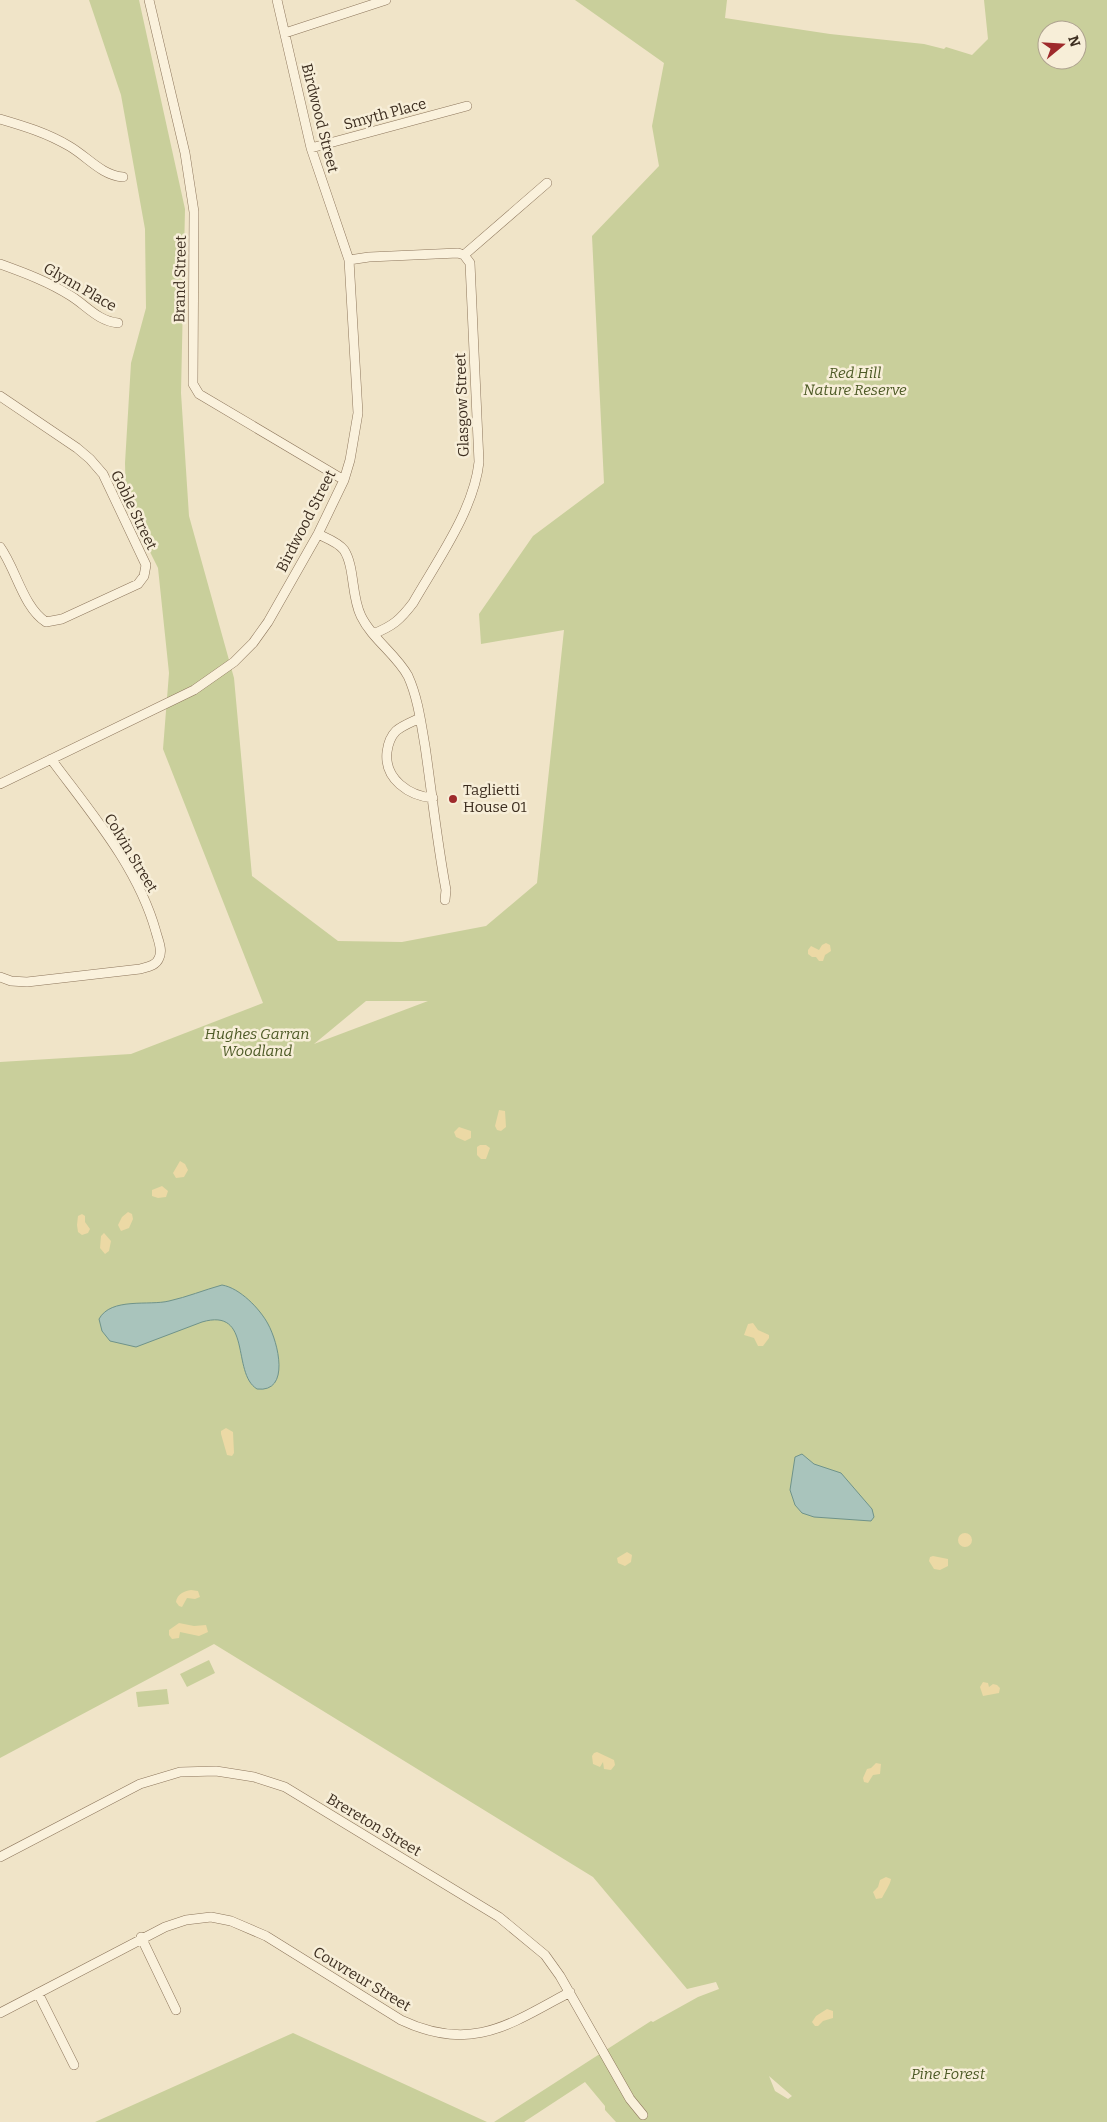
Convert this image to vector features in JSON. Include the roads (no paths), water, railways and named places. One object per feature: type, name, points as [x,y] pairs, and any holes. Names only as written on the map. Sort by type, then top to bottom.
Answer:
[{"type":"street","name":"Brand Street","points":[[149,0],[185,153],[194,212],[192,384],[199,394],[344,480]]},
{"type":"street","name":"Birdwood Street","points":[[0,784],[194,690],[234,662],[253,644],[268,622],[318,534],[344,480],[350,460],[358,413],[349,260],[311,148],[277,0]]},
{"type":"street","points":[[285,33],[386,0]]},
{"type":"street","name":"Smyth Place","points":[[311,148],[466,106]]},
{"type":"street","points":[[0,119],[50,136],[71,147],[105,172],[123,177]]},
{"type":"street","points":[[349,260],[369,257],[464,255],[547,183]]},
{"type":"street","name":"Glasgow Street","points":[[373,634],[392,626],[413,603],[469,504],[477,480],[478,462],[470,263],[464,255]]},
{"type":"street","name":"Glynn Place","points":[[0,264],[28,273],[73,298],[96,316],[108,322],[118,323]]},
{"type":"street","name":"Goble Street","points":[[0,396],[90,459],[103,474],[141,554],[146,569],[144,576],[138,584],[62,619],[46,622],[37,616],[31,607],[9,560],[0,547]]},
{"type":"street","points":[[318,534],[344,549],[361,616],[373,634],[407,675],[415,695],[433,798],[446,890],[445,900]]},
{"type":"street","points":[[420,718],[396,731],[389,741],[387,755],[388,770],[395,781],[408,791],[420,797],[433,798]]},
{"type":"street","name":"Colvin Street","points":[[0,977],[11,981],[27,982],[130,970],[151,966],[159,958],[160,946],[153,919],[139,887],[103,830],[51,759]]},
{"type":"street","name":"Brereton Street","points":[[0,1857],[140,1784],[180,1772],[216,1771],[254,1777],[284,1787],[498,1917],[545,1955],[570,1992],[630,2099],[643,2115]]},
{"type":"street","name":"Couvreur Street","points":[[0,2013],[141,1938],[186,1920],[211,1917],[231,1921],[266,1936],[401,2020],[436,2033],[461,2036],[489,2033],[521,2019],[570,1992]]},
{"type":"street","points":[[141,1938],[176,2010]]},
{"type":"street","points":[[38,1993],[74,2065]]},
{"type":"water","points":[[222,1285],[236,1290],[249,1300],[264,1318],[272,1332],[279,1365],[278,1375],[274,1383],[268,1388],[257,1389],[249,1381],[235,1332],[228,1324],[218,1320],[202,1322],[136,1347],[110,1341],[102,1331],[99,1319],[112,1308],[121,1305],[169,1301]]},
{"type":"water","points":[[802,1454],[814,1464],[841,1473],[872,1509],[874,1517],[871,1521],[814,1517],[802,1513],[795,1505],[790,1490],[795,1457]]},
{"type":"place","name":"Taglietti House 01","points":[[453,799]]},
{"type":"park label","name":"Red Hill Nature Reserve","points":[[855,382]]},
{"type":"park label","name":"Hughes Garran Woodland","points":[[257,1042]]},
{"type":"park label","name":"Pine Forest","points":[[948,2074]]}]
